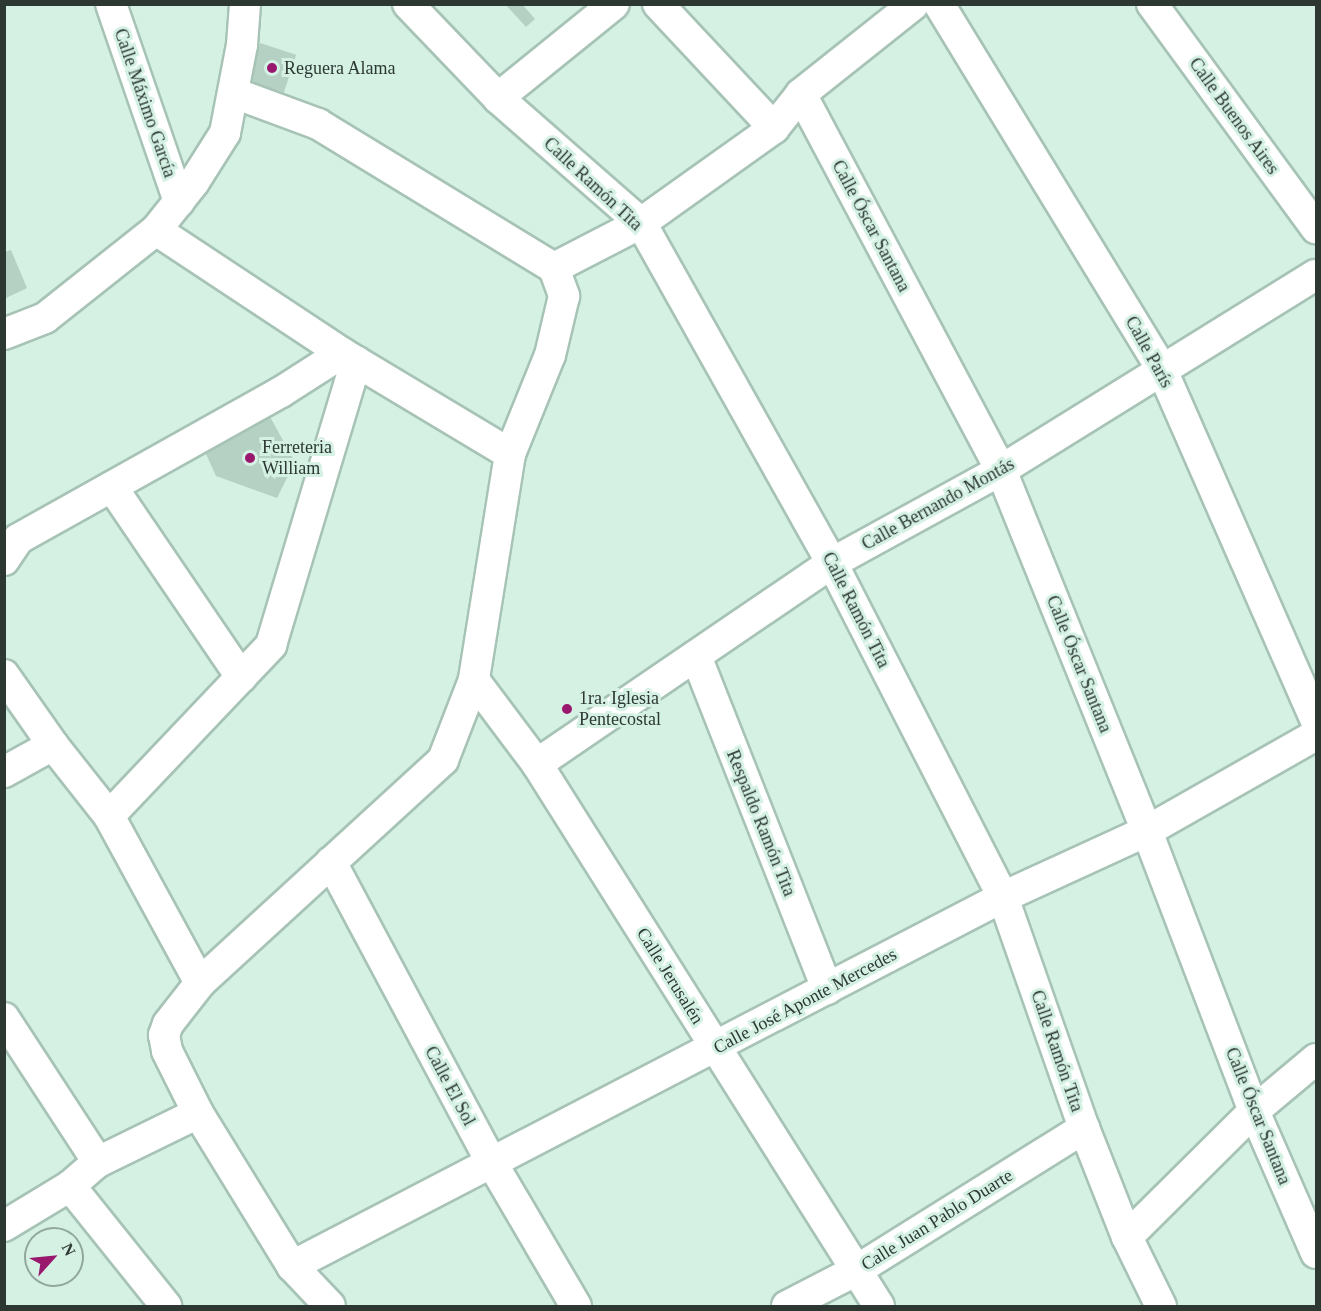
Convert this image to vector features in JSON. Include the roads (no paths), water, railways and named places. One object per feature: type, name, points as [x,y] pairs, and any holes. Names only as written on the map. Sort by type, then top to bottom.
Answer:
[{"type":"street","name":"Calle Máximo García","points":[[111,4],[179,202]]},
{"type":"street","points":[[4,334],[45,318],[156,231],[179,202],[225,133],[242,45],[245,4]]},
{"type":"street","name":"Calle Ramón Tita","points":[[408,4],[498,98],[641,223],[832,563],[1003,897],[1084,1128],[1127,1237],[1161,1306]]},
{"type":"street","points":[[498,98],[614,4]]},
{"type":"street","points":[[658,4],[774,129]]},
{"type":"street","points":[[554,268],[641,223],[774,129],[801,94],[914,4]]},
{"type":"street","name":"Calle París","points":[[939,4],[1162,370],[1317,721]]},
{"type":"street","name":"Calle Buenos Aires","points":[[1152,4],[1317,228]]},
{"type":"street","points":[[234,93],[318,124],[554,268],[564,296],[550,356],[510,454],[474,680],[443,760],[200,983],[168,1024],[164,1035],[167,1051],[198,1113],[292,1266],[330,1306]]},
{"type":"street","name":"Calle Óscar Santana","points":[[801,94],[1001,470],[1147,831],[1254,1111],[1317,1253]]},
{"type":"street","points":[[156,231],[349,357],[510,454]]},
{"type":"street","name":"Calle Bernando Montás","points":[[537,764],[832,563],[1001,470],[1317,275]]},
{"type":"street","points":[[4,560],[18,539],[281,392],[349,357]]},
{"type":"street","points":[[109,816],[271,645],[349,357]]},
{"type":"street","points":[[112,487],[241,677]]},
{"type":"street","name":"Respaldo Ramón Tita","points":[[696,656],[827,989]]},
{"type":"street","points":[[4,675],[53,745],[109,816],[200,983]]},
{"type":"street","name":"Calle Jerusalén","points":[[474,680],[537,764],[879,1306]]},
{"type":"street","name":"Calle José Aponte Mercedes","points":[[292,1266],[1003,897],[1147,831],[1317,735]]},
{"type":"street","points":[[4,772],[53,745]]},
{"type":"street","name":"Calle El Sol","points":[[331,862],[492,1163],[576,1306]]},
{"type":"street","points":[[4,1018],[98,1162]]},
{"type":"street","points":[[1127,1237],[1254,1111],[1317,1059]]},
{"type":"street","points":[[4,1226],[70,1186],[98,1162],[198,1113]]},
{"type":"street","name":"Calle Juan Pablo Duarte","points":[[787,1306],[857,1270],[1084,1128]]},
{"type":"street","points":[[70,1186],[166,1306]]},
{"type":"place","name":"Reguera Alama","points":[[272,68]]},
{"type":"place","name":"Ferreteria William","points":[[250,458]]},
{"type":"place","name":"1ra. Iglesia Pentecostal","points":[[567,709]]}]
